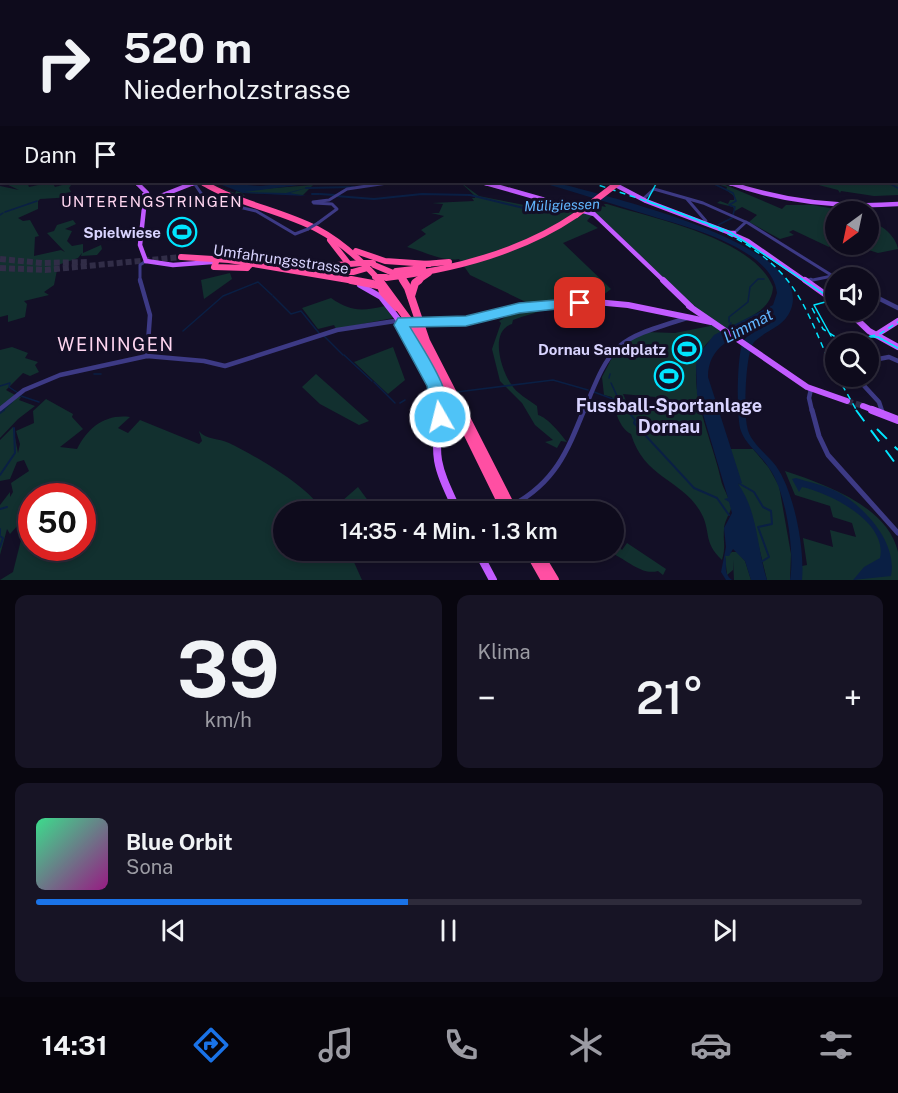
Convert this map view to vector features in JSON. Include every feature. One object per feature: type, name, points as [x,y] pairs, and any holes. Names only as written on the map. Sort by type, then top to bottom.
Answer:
[{"type":"highway","points":[[202,183],[312,226],[339,242],[363,261],[386,286],[501,501]]},
{"type":"highway","points":[[502,501],[426,341],[411,298],[412,287],[420,278],[537,240],[575,214],[613,183]]},
{"type":"highway","points":[[237,197],[294,216],[334,236],[348,246],[387,283],[426,341]]},
{"type":"highway","points":[[312,226],[339,249],[353,267],[388,278],[468,260],[518,245],[548,232],[575,214]]},
{"type":"highway","points":[[334,236],[411,298]]},
{"type":"highway","points":[[217,259],[313,268],[353,267],[369,263],[429,264],[465,259],[518,245]]},
{"type":"highway","points":[[348,246],[377,259],[429,264]]},
{"type":"highway","points":[[313,268],[336,262],[341,256],[339,249]]},
{"type":"highway","points":[[189,259],[248,258],[255,260]]},
{"type":"highway","points":[[189,259],[220,259],[297,272],[388,278],[482,258]]},
{"type":"highway","points":[[217,259],[214,267],[247,267],[255,260]]},
{"type":"highway","points":[[272,267],[356,272],[369,263]]},
{"type":"highway","points":[[388,278],[402,319]]},
{"type":"highway","points":[[535,561],[546,580]]},
{"type":"highway","points":[[543,561],[554,580]]},
{"type":"main road","points":[[137,183],[146,193],[157,197]]},
{"type":"main road","points":[[144,206],[157,197],[196,183]]},
{"type":"main road","points":[[484,183],[565,204],[599,218],[678,295],[708,320],[811,389],[847,401]]},
{"type":"main road","points":[[615,183],[643,199],[733,233],[825,295]]},
{"type":"main road","points":[[729,183],[762,193],[808,202],[865,207],[898,204]]},
{"type":"main road","points":[[144,259],[141,237],[146,193]]},
{"type":"main road","name":"Umfahrungsstrasse","points":[[144,259],[169,265],[189,259],[217,259],[358,284],[381,297],[402,319],[438,393],[440,409],[436,460],[440,475],[453,501]]},
{"type":"main road","points":[[402,319],[420,322],[469,321],[519,308],[596,302],[628,305],[708,320]]},
{"type":"main road","points":[[860,321],[874,333]]},
{"type":"main road","points":[[879,333],[898,321]]},
{"type":"main road","points":[[879,337],[898,347]]},
{"type":"main road","points":[[863,406],[898,420]]},
{"type":"main road","points":[[483,561],[493,580]]},
{"type":"street","points":[[199,183],[205,199],[245,207],[297,235],[338,209],[332,204],[314,202],[329,200],[347,189],[389,183]]},
{"type":"street","points":[[643,199],[654,189],[687,198],[746,222],[780,240],[825,271]]},
{"type":"street","points":[[687,198],[705,221]]},
{"type":"street","points":[[733,233],[746,222]]},
{"type":"street","points":[[144,259],[139,273],[150,313],[147,356]]},
{"type":"street","points":[[806,282],[825,278]]},
{"type":"street","points":[[879,299],[898,308]]},
{"type":"street","points":[[522,501],[537,493],[554,474],[616,346],[634,334],[687,317]]},
{"type":"street","points":[[0,409],[19,393],[54,376],[147,356],[227,366],[282,346],[355,326],[402,319]]},
{"type":"street","points":[[879,359],[891,357],[898,362]]},
{"type":"street","points":[[865,387],[879,402],[882,412]]},
{"type":"street","points":[[811,389],[809,398],[825,451],[898,533]]},
{"type":"green space","points":[[27,183],[29,187],[53,183],[55,187],[72,183],[69,188],[71,192],[65,193],[73,197],[40,199],[38,209],[18,218],[23,221],[30,220],[39,236],[35,237],[34,256],[61,250],[65,252],[47,233],[54,231],[57,225],[73,220],[76,224],[65,229],[72,231],[67,241],[72,246],[83,244],[83,253],[101,245],[102,249],[97,255],[81,256],[82,253],[78,258],[58,265],[54,285],[44,292],[49,295],[24,301],[27,304],[25,317],[8,322],[8,315],[0,317],[0,186],[19,190],[6,184]]},
{"type":"green space","points":[[461,183],[479,196],[529,206],[536,197],[592,215],[587,221],[598,228],[563,243],[611,289],[602,296],[605,301],[532,305],[470,275],[459,259],[439,258],[407,247],[426,234],[421,230],[444,216],[431,213],[439,213],[443,204],[432,203],[474,201],[472,198],[475,196]]},
{"type":"green space","points":[[714,183],[723,184],[782,209],[786,205],[825,207],[825,245],[793,230],[789,232],[794,235],[780,239],[749,222],[757,215],[742,207],[735,211],[733,207],[717,203],[720,201],[728,204],[730,200],[734,200],[734,196],[726,190],[727,187]]},
{"type":"green space","points":[[811,183],[898,183],[898,195],[874,196],[841,191],[840,193],[838,190]]},
{"type":"green space","points":[[313,185],[303,195],[242,193],[245,196],[242,196],[235,193],[236,191],[243,193],[247,190]]},
{"type":"green space","points":[[591,204],[606,207],[604,204],[607,204],[700,232],[745,255],[762,270],[773,287],[770,299],[762,308],[716,336],[706,345],[699,356],[696,369],[696,384],[703,417],[731,506],[724,526],[722,560],[709,541],[704,518],[692,500],[645,460],[637,449],[631,434],[623,428],[612,397],[604,395],[602,377],[618,346],[645,332],[675,333],[710,326],[707,323],[722,325],[697,310],[602,219],[586,209]],"holes":[[[623,394],[655,397],[659,408],[628,405]]]},
{"type":"green space","points":[[879,226],[888,232],[898,249],[879,253]]},
{"type":"green space","points":[[230,273],[232,279],[204,299],[201,280]]},
{"type":"green space","points":[[331,298],[345,306],[357,309],[385,306],[393,318],[336,329],[334,325],[318,329],[302,308]]},
{"type":"green space","points":[[554,306],[513,320],[512,324],[501,334],[499,351],[507,378],[513,387],[537,406],[538,415],[550,422],[567,442],[561,441],[557,448],[545,442],[553,440],[535,425],[522,403],[500,381],[492,349],[501,323],[499,321],[517,310]]},
{"type":"green space","points":[[12,347],[28,353],[25,358],[38,362],[35,365],[39,372],[30,376],[23,373],[6,390],[15,395],[0,408],[0,350]]},
{"type":"green space","points":[[393,347],[405,380],[388,394],[354,362]]},
{"type":"green space","points":[[316,374],[369,421],[359,425],[320,404],[302,387]]},
{"type":"green space","points":[[18,396],[21,397],[19,400],[35,406],[18,419],[0,438],[0,410]]},
{"type":"green space","points":[[46,399],[73,414],[72,417],[83,429],[60,447],[77,449],[86,435],[98,424],[121,417],[130,417],[118,428],[128,433],[140,420],[199,444],[202,441],[199,431],[205,436],[229,443],[294,482],[316,501],[273,501],[273,561],[353,561],[362,580],[0,580],[13,572],[18,552],[18,561],[96,561],[96,483],[18,483],[18,525],[10,534],[7,529],[0,555],[0,505],[10,492],[10,497],[13,492],[11,483],[29,471],[24,460],[17,462],[10,479],[0,481],[0,440],[13,427],[18,453],[20,444],[16,431],[34,423],[33,411]]},
{"type":"green space","points":[[730,449],[753,449],[769,468],[779,486],[791,554],[790,580],[767,580],[750,511],[738,484],[741,483]]},
{"type":"green space","points":[[785,471],[835,490],[852,499],[882,522],[892,536],[898,552],[898,580],[802,580],[802,566],[807,565],[803,538],[833,547],[830,530],[856,537],[852,523],[833,517],[830,506],[795,495]]},
{"type":"green space","points":[[358,487],[368,501],[342,501]]},
{"type":"green space","points":[[627,543],[666,569],[663,575],[658,571],[639,569],[624,560],[624,547]]},
{"type":"green space","points":[[737,552],[745,561],[751,580],[734,580],[733,560],[733,570],[727,575],[725,556]]},
{"type":"water","points":[[217,183],[260,186],[315,183],[244,192],[286,193],[310,187],[290,193],[306,196],[243,193]]},
{"type":"water","name":"Limmat","points":[[543,183],[558,183],[612,197],[696,224],[736,242],[768,261],[788,283],[792,306],[789,313],[781,323],[755,341],[752,347],[747,368],[746,408],[748,432],[776,466],[793,505],[802,553],[802,580],[790,580],[791,554],[788,522],[775,478],[766,463],[746,441],[739,424],[739,359],[744,340],[756,330],[723,344],[712,358],[708,377],[742,483],[738,484],[750,506],[767,580],[751,580],[745,561],[733,549],[729,556],[725,556],[726,571],[732,580],[726,580],[721,572],[726,547],[724,528],[732,513],[729,502],[724,499],[728,498],[697,394],[696,364],[700,353],[714,335],[773,305],[777,293],[771,276],[758,261],[739,249],[717,238]]},
{"type":"water","points":[[796,478],[836,491],[867,515],[884,538],[889,550],[892,563],[891,576],[853,580],[864,567],[880,558],[880,545],[875,533],[866,521],[841,503],[814,490],[802,487],[799,492],[792,479]]},
{"type":"waterway","points":[[712,183],[733,193],[736,201],[729,205],[735,207],[733,215]]},
{"type":"waterway","points":[[889,183],[898,188]]},
{"type":"waterway","points":[[306,188],[353,187]]},
{"type":"waterway","points":[[312,194],[319,194]]},
{"type":"waterway","points":[[320,194],[335,195]]},
{"type":"waterway","name":"Müligiessen","points":[[336,196],[374,199],[422,194],[470,195],[528,209],[570,203]]},
{"type":"waterway","points":[[5,212],[37,201]]},
{"type":"waterway","points":[[718,225],[732,218]]},
{"type":"waterway","points":[[729,322],[729,317],[748,302],[750,287],[758,279],[764,279]]},
{"type":"waterway","points":[[183,331],[223,296],[258,282],[272,295]]},
{"type":"waterway","points":[[273,296],[291,314],[301,311],[319,333]]},
{"type":"waterway","points":[[728,328],[731,323]]},
{"type":"waterway","points":[[751,332],[755,330]]},
{"type":"waterway","points":[[324,336],[343,355]]},
{"type":"waterway","points":[[344,355],[372,381]]},
{"type":"waterway","points":[[94,374],[101,374]]},
{"type":"waterway","points":[[609,378],[610,374]]},
{"type":"waterway","points":[[457,392],[553,380],[588,390]]},
{"type":"waterway","points":[[374,382],[395,403]]},
{"type":"waterway","points":[[0,386],[10,383],[9,387],[18,393]]},
{"type":"waterway","points":[[611,383],[618,398]]},
{"type":"waterway","points":[[594,392],[621,402],[628,411]]},
{"type":"waterway","points":[[21,396],[39,402]]},
{"type":"waterway","points":[[427,398],[433,399]]},
{"type":"waterway","points":[[400,403],[405,400]]},
{"type":"waterway","points":[[2,411],[12,402]]},
{"type":"waterway","points":[[0,413],[4,410]]},
{"type":"waterway","points":[[627,410],[635,420],[634,423],[694,488],[717,498],[729,515]]},
{"type":"waterway","points":[[0,475],[15,453],[14,428]]},
{"type":"waterway","points":[[740,484],[754,492],[763,507],[771,511],[772,524],[758,527],[769,557],[761,562]]},
{"type":"waterway","points":[[0,509],[7,507]]},
{"type":"waterway","points":[[0,529],[0,534]]},
{"type":"waterway","points":[[0,536],[3,538],[0,547]]},
{"type":"tunnel","points":[[0,268],[45,270],[181,257]]},
{"type":"tunnel","points":[[0,259],[42,263],[88,262]]},
{"type":"tunnel","points":[[847,401],[863,406]]},
{"type":"tram line","points":[[656,183],[647,201],[730,232],[829,297],[829,301],[814,305],[829,333]]},
{"type":"tram line","points":[[879,338],[898,348]]},
{"type":"railway","points":[[593,183],[669,209],[723,232],[748,246],[770,262],[788,281],[803,303],[825,352]]},
{"type":"railway","points":[[812,308],[823,329],[840,340],[878,335],[898,322]]},
{"type":"railway","points":[[843,387],[857,411]]},
{"type":"railway","points":[[856,410],[898,467]]},
{"type":"railway","points":[[877,429],[898,450]]},
{"type":"place","name":"Spielwiese","points":[[182,232]]},
{"type":"place","name":"Dornau Sandplatz","points":[[687,349]]},
{"type":"place","name":"Fussball-Sportanlage Dornau","points":[[669,376]]},
{"type":"district","name":"UNTERENGSTRINGEN","points":[[152,201]]},
{"type":"district","name":"WEININGEN","points":[[116,344]]},
{"type":"route","points":[[440,417],[438,393],[401,324],[403,322],[476,320],[519,308],[580,303]]}]
